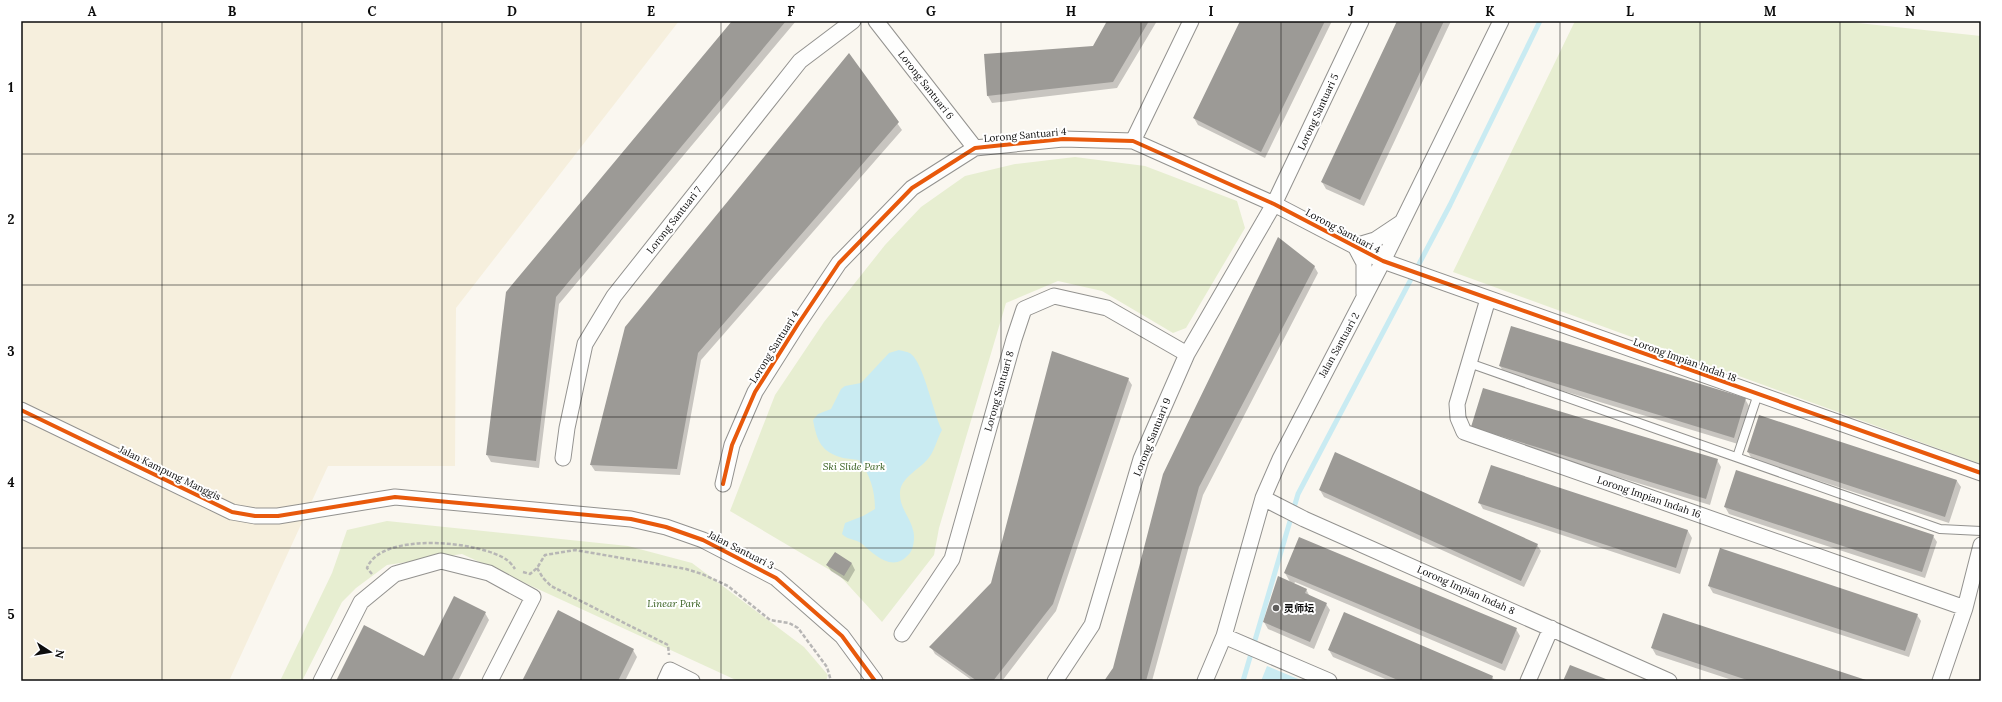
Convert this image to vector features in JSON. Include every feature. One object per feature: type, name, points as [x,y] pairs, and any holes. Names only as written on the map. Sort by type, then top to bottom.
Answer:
[{"type":"street","name":"Lorong Santuari 7","points":[[563,458],[567,428],[585,344],[614,296],[800,61],[853,21]]},
{"type":"street","name":"Lorong Santuari 6","points":[[876,21],[975,148]]},
{"type":"street","points":[[1133,141],[1191,21]]},
{"type":"street","name":"Lorong Santuari 5","points":[[1274,204],[1361,21]]},
{"type":"street","name":"Jalan Santuari 2","points":[[1205,681],[1230,639],[1280,459],[1403,222],[1501,21]]},
{"type":"street","name":"Lorong Santuari 4","points":[[723,484],[732,445],[755,392],[839,263],[912,188],[975,148],[1063,139],[1133,141],[1274,204],[1383,261]]},
{"type":"street","name":"Lorong Santuari 9","points":[[1055,681],[1092,625],[1141,459],[1187,354],[1274,204]]},
{"type":"street","points":[[1364,298],[1364,264],[1355,246],[1375,240],[1403,222]]},
{"type":"street","name":"Lorong Impian Indah 18","points":[[1383,261],[1981,473]]},
{"type":"street","name":"Lorong Santuari 8","points":[[902,634],[952,559],[1014,339],[1024,310],[1054,296],[1106,308],[1187,354]]},
{"type":"street","name":"Lorong Impian Indah 16","points":[[1488,299],[1457,404],[1458,418],[1464,432],[1966,608]]},
{"type":"street","name":"Jalan Kampung Manggis","points":[[21,410],[232,512],[255,516],[278,516],[320,508]]},
{"type":"street","name":"Jalan Santuari 3","points":[[320,508],[395,497],[631,519],[666,527],[704,540],[776,578],[842,636],[875,681]]},
{"type":"street","name":"Lorong Impian Indah 8","points":[[1269,502],[1304,519],[1669,681]]},
{"type":"street","points":[[1940,681],[1966,608],[1980,550]]},
{"type":"street","points":[[321,681],[361,602],[395,574],[441,562],[489,572],[533,597],[490,681]]},
{"type":"street","points":[[1528,681],[1551,628]]},
{"type":"street","points":[[1230,639],[1329,681]]},
{"type":"street","points":[[667,676],[692,681]]},
{"type":"lane","points":[[1469,363],[1940,529],[1981,531]]},
{"type":"lane","points":[[1737,457],[1758,394]]},
{"type":"path","points":[[380,586],[366,568],[370,560],[384,551],[410,544],[447,542],[490,552],[507,560],[517,571],[530,574],[537,568],[545,555],[575,550],[686,569],[702,574],[728,586],[770,620],[789,623],[798,628],[827,667],[831,681]]},
{"type":"path","points":[[537,568],[543,578],[552,586],[668,645],[667,676]]},
{"type":"shaded area","points":[[21,21],[679,21],[456,308],[455,466],[328,466],[229,681],[21,681]]},
{"type":"green space","points":[[1575,21],[1839,21],[1981,36],[1981,464],[1453,272]]},
{"type":"green space","name":"Ski Slide Park","points":[[1075,157],[1145,166],[1237,201],[1245,228],[1186,328],[1173,333],[1102,291],[1058,281],[1006,303],[939,528],[934,555],[882,622],[840,576],[730,511],[775,395],[824,322],[885,245],[921,207],[965,176],[1015,164]]},
{"type":"green space","name":"Linear Park","points":[[387,521],[628,546],[692,563],[804,647],[828,675],[826,681],[738,681],[462,554],[387,565],[356,588],[342,602],[302,681],[280,681],[332,573],[347,530]]},
{"type":"water","points":[[899,350],[910,353],[916,359],[942,430],[934,450],[929,457],[923,464],[910,474],[903,482],[901,487],[901,502],[912,525],[914,542],[910,553],[904,559],[897,562],[891,562],[878,557],[861,543],[842,534],[845,523],[863,516],[875,509],[873,489],[869,477],[859,460],[836,456],[821,445],[816,434],[813,420],[818,414],[831,409],[841,389],[845,386],[861,383],[889,353]]},
{"type":"water","points":[[1267,666],[1303,681],[1261,681]]},
{"type":"building","points":[[732,21],[786,21],[556,297],[536,461],[486,455],[506,292]]},
{"type":"building","points":[[1107,21],[1149,21],[1113,82],[987,96],[984,54],[1093,46]]},
{"type":"building","points":[[1240,21],[1325,21],[1261,152],[1193,118]]},
{"type":"building","points":[[1397,21],[1444,21],[1360,200],[1321,182]]},
{"type":"building","points":[[849,53],[899,122],[698,353],[677,469],[590,465],[625,327]]},
{"type":"building","points":[[1278,237],[1315,266],[1199,487],[1146,681],[1104,681],[1113,668],[1163,474]]},
{"type":"building","points":[[1511,326],[1746,398],[1734,438],[1499,366]]},
{"type":"building","points":[[1052,351],[1129,378],[1053,604],[993,681],[977,681],[929,647],[991,583]]},
{"type":"building","points":[[1483,388],[1718,459],[1706,499],[1471,427]]},
{"type":"building","points":[[1759,415],[1957,480],[1945,517],[1747,452]]},
{"type":"building","points":[[1335,452],[1538,544],[1521,581],[1319,490]]},
{"type":"building","points":[[1491,465],[1688,530],[1676,568],[1478,503]]},
{"type":"building","points":[[1736,470],[1934,535],[1922,572],[1724,507]]},
{"type":"building","points":[[1299,537],[1517,628],[1502,664],[1284,573]]},
{"type":"building","points":[[1720,548],[1918,614],[1905,651],[1708,586]]},
{"type":"building","points":[[835,552],[852,563],[844,576],[826,565]]},
{"type":"building","points":[[1278,576],[1307,589],[1305,593],[1327,603],[1310,642],[1263,622]]},
{"type":"building","points":[[454,596],[486,612],[451,681],[336,681],[364,625],[424,656]]},
{"type":"building","points":[[558,610],[634,649],[618,681],[522,681]]},
{"type":"building","points":[[1344,612],[1493,676],[1491,681],[1400,681],[1328,650]]},
{"type":"building","points":[[1663,613],[1869,681],[1750,681],[1651,648]]},
{"type":"building","points":[[1570,665],[1611,681],[1563,681]]},
{"type":"waterway","points":[[1243,681],[1298,494],[1450,205],[1540,21]]},
{"type":"cycle path","points":[[723,484],[732,445],[755,392],[798,324],[839,263],[912,188],[975,148],[1063,139],[1133,141],[1274,204],[1383,261],[1981,473]]},
{"type":"cycle path","points":[[21,410],[232,512],[255,516],[278,516],[395,497],[631,519],[666,527],[703,540],[776,578],[842,636],[875,681]]},
{"type":"place","name":"灵师坛","points":[[1276,608]]}]
